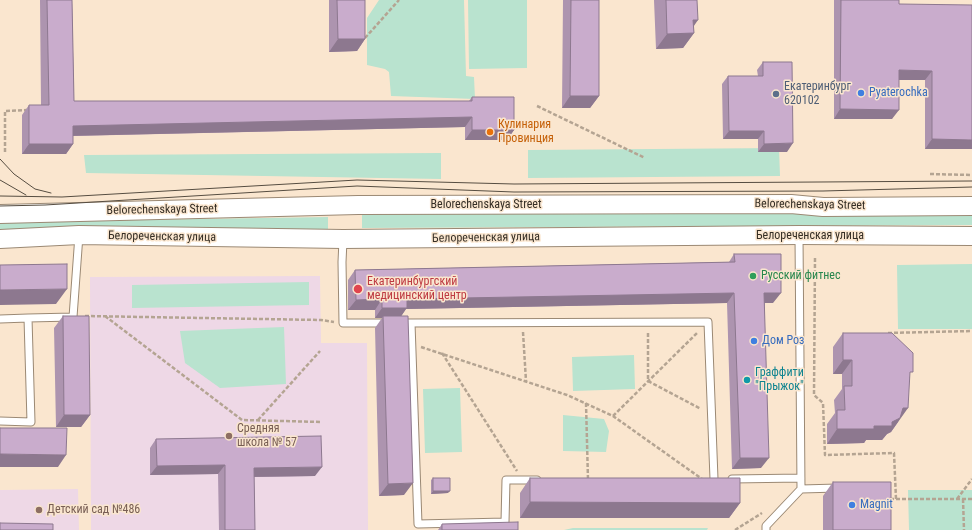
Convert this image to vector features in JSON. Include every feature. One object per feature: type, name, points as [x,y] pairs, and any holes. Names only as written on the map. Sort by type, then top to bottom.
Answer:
[{"type":"street","name":"Belorechenskaya Street","points":[[0,214],[358,205],[791,204],[823,207],[972,206]]},
{"type":"street","name":"Белореченская улица","points":[[0,239],[79,236],[343,239],[799,235],[972,236]]},
{"type":"lane","points":[[766,530],[766,526],[801,489],[799,235]]},
{"type":"lane","points":[[0,319],[73,317],[79,236]]},
{"type":"lane","points":[[343,239],[343,323],[708,322],[714,479]]},
{"type":"lane","points":[[0,421],[31,422],[28,318]]},
{"type":"lane","points":[[411,323],[418,524],[505,522],[506,480],[544,480]]},
{"type":"lane","points":[[702,479],[801,478]]},
{"type":"lane","points":[[801,489],[843,488]]},
{"type":"path","points":[[365,38],[399,0]]},
{"type":"path","points":[[538,106],[645,158]]},
{"type":"path","points":[[5,152],[5,111],[29,110]]},
{"type":"path","points":[[930,174],[972,175]]},
{"type":"path","points":[[815,258],[814,395],[823,403],[825,455],[894,453],[896,499]]},
{"type":"path","points":[[73,317],[104,316],[320,320],[343,323]]},
{"type":"path","points":[[104,316],[242,420],[322,422]]},
{"type":"path","points":[[522,322],[526,381]]},
{"type":"path","points":[[648,322],[648,381]]},
{"type":"path","points":[[613,416],[708,322]]},
{"type":"path","points":[[888,333],[972,331]]},
{"type":"path","points":[[412,346],[423,347],[442,353],[586,403],[613,416],[702,479]]},
{"type":"path","points":[[257,420],[320,351]]},
{"type":"path","points":[[442,353],[523,480]]},
{"type":"path","points":[[648,381],[712,415]]},
{"type":"path","points":[[586,403],[588,480]]},
{"type":"path","points":[[957,499],[972,479]]},
{"type":"path","points":[[890,499],[972,499]]},
{"type":"path","points":[[963,499],[964,530]]},
{"type":"shaded area","name":"Средняя школа № 57","points":[[320,276],[321,343],[367,343],[368,530],[91,530],[90,277]]},
{"type":"shaded area","name":"Детский сад №486","points":[[78,489],[79,530],[0,530],[0,490]]},
{"type":"green space","points":[[379,0],[464,0],[466,76],[474,77],[475,99],[391,96],[389,72],[385,69],[367,65],[367,18]]},
{"type":"green space","points":[[468,0],[527,0],[527,68],[469,69]]},
{"type":"green space","points":[[779,148],[780,176],[528,178],[528,150]]},
{"type":"green space","points":[[441,153],[441,179],[86,173],[84,155]]},
{"type":"green space","points":[[972,213],[972,225],[362,228],[362,214]]},
{"type":"green space","points":[[328,217],[328,229],[0,236],[0,222]]},
{"type":"green space","points":[[972,264],[972,329],[898,329],[897,265]]},
{"type":"green space","points":[[309,282],[309,305],[132,308],[132,285]]},
{"type":"green space","points":[[284,327],[286,384],[220,388],[185,363],[180,331]]},
{"type":"green space","points":[[634,355],[635,389],[573,391],[572,357]]},
{"type":"green space","points":[[460,388],[462,452],[425,453],[423,389]]},
{"type":"green space","points":[[563,415],[604,419],[609,431],[606,452],[563,451]]},
{"type":"green space","points":[[908,490],[972,490],[972,530],[909,530]]},
{"type":"green space","points":[[573,528],[708,528],[707,530],[564,530]]},
{"type":"building","points":[[47,0],[72,0],[74,101],[472,101],[472,97],[514,97],[514,130],[472,130],[472,117],[73,126],[73,144],[29,144],[29,105],[49,105]]},
{"type":"building","points":[[337,0],[365,0],[365,39],[338,39]]},
{"type":"building","points":[[571,0],[599,0],[599,96],[570,96]]},
{"type":"building","points":[[666,0],[697,0],[698,20],[693,20],[694,33],[667,34]]},
{"type":"building","points":[[841,0],[899,0],[899,4],[972,5],[972,140],[932,139],[932,71],[899,70],[899,110],[840,109]]},
{"type":"building","points":[[763,62],[792,62],[793,143],[764,144],[764,131],[729,131],[728,76],[763,76]]},
{"type":"building","points":[[734,254],[781,254],[781,293],[764,293],[769,458],[740,458],[734,293],[407,299],[407,308],[382,308],[382,299],[356,300],[355,270],[735,262]]},
{"type":"building","points":[[67,264],[67,289],[0,290],[0,265]]},
{"type":"building","points":[[63,316],[89,316],[90,415],[64,415]]},
{"type":"building","points":[[383,316],[408,316],[413,483],[388,484]]},
{"type":"building","points":[[843,333],[892,333],[913,353],[913,372],[910,372],[908,408],[903,408],[900,418],[892,422],[892,426],[874,426],[874,429],[837,429],[837,410],[845,410],[844,386],[852,386],[852,360],[843,360]]},
{"type":"building","points":[[0,428],[67,428],[66,455],[0,454]]},
{"type":"building","points":[[321,436],[322,467],[254,468],[255,530],[225,530],[225,465],[157,466],[156,439]]},
{"type":"building","points":[[433,478],[450,478],[450,491],[433,491]]},
{"type":"building","points":[[530,478],[740,478],[740,503],[530,502]]},
{"type":"building","points":[[833,482],[891,482],[891,530],[833,530]]},
{"type":"building","points":[[518,522],[518,530],[442,530],[442,524]]},
{"type":"building","points":[[0,523],[53,524],[53,530],[0,530]]},
{"type":"tram line","points":[[0,159],[14,174],[35,189],[51,193]]},
{"type":"tram line","points":[[0,180],[26,195]]},
{"type":"tram line","points":[[0,196],[62,197],[357,180],[514,184],[972,181]]},
{"type":"tram line","points":[[0,206],[45,205],[357,186],[514,192],[823,191],[972,187]]},
{"type":"place","name":"Pyaterochka","points":[[861,93]]},
{"type":"place","name":"Екатеринбург 620102","points":[[776,94]]},
{"type":"place","name":"Кулинария Провинция","points":[[490,132]]},
{"type":"place","name":"Русский фитнес","points":[[753,276]]},
{"type":"place","name":"Екатеринбургский медицинский центр","points":[[358,289]]},
{"type":"place","name":"Дом Роз","points":[[754,341]]},
{"type":"place","name":"Граффити \"Прыжок\"","points":[[747,380]]},
{"type":"place","name":"Средняя школа № 57","points":[[229,436]]},
{"type":"place","name":"Magnit","points":[[852,505]]},
{"type":"place","name":"Детский сад №486","points":[[39,510]]}]
